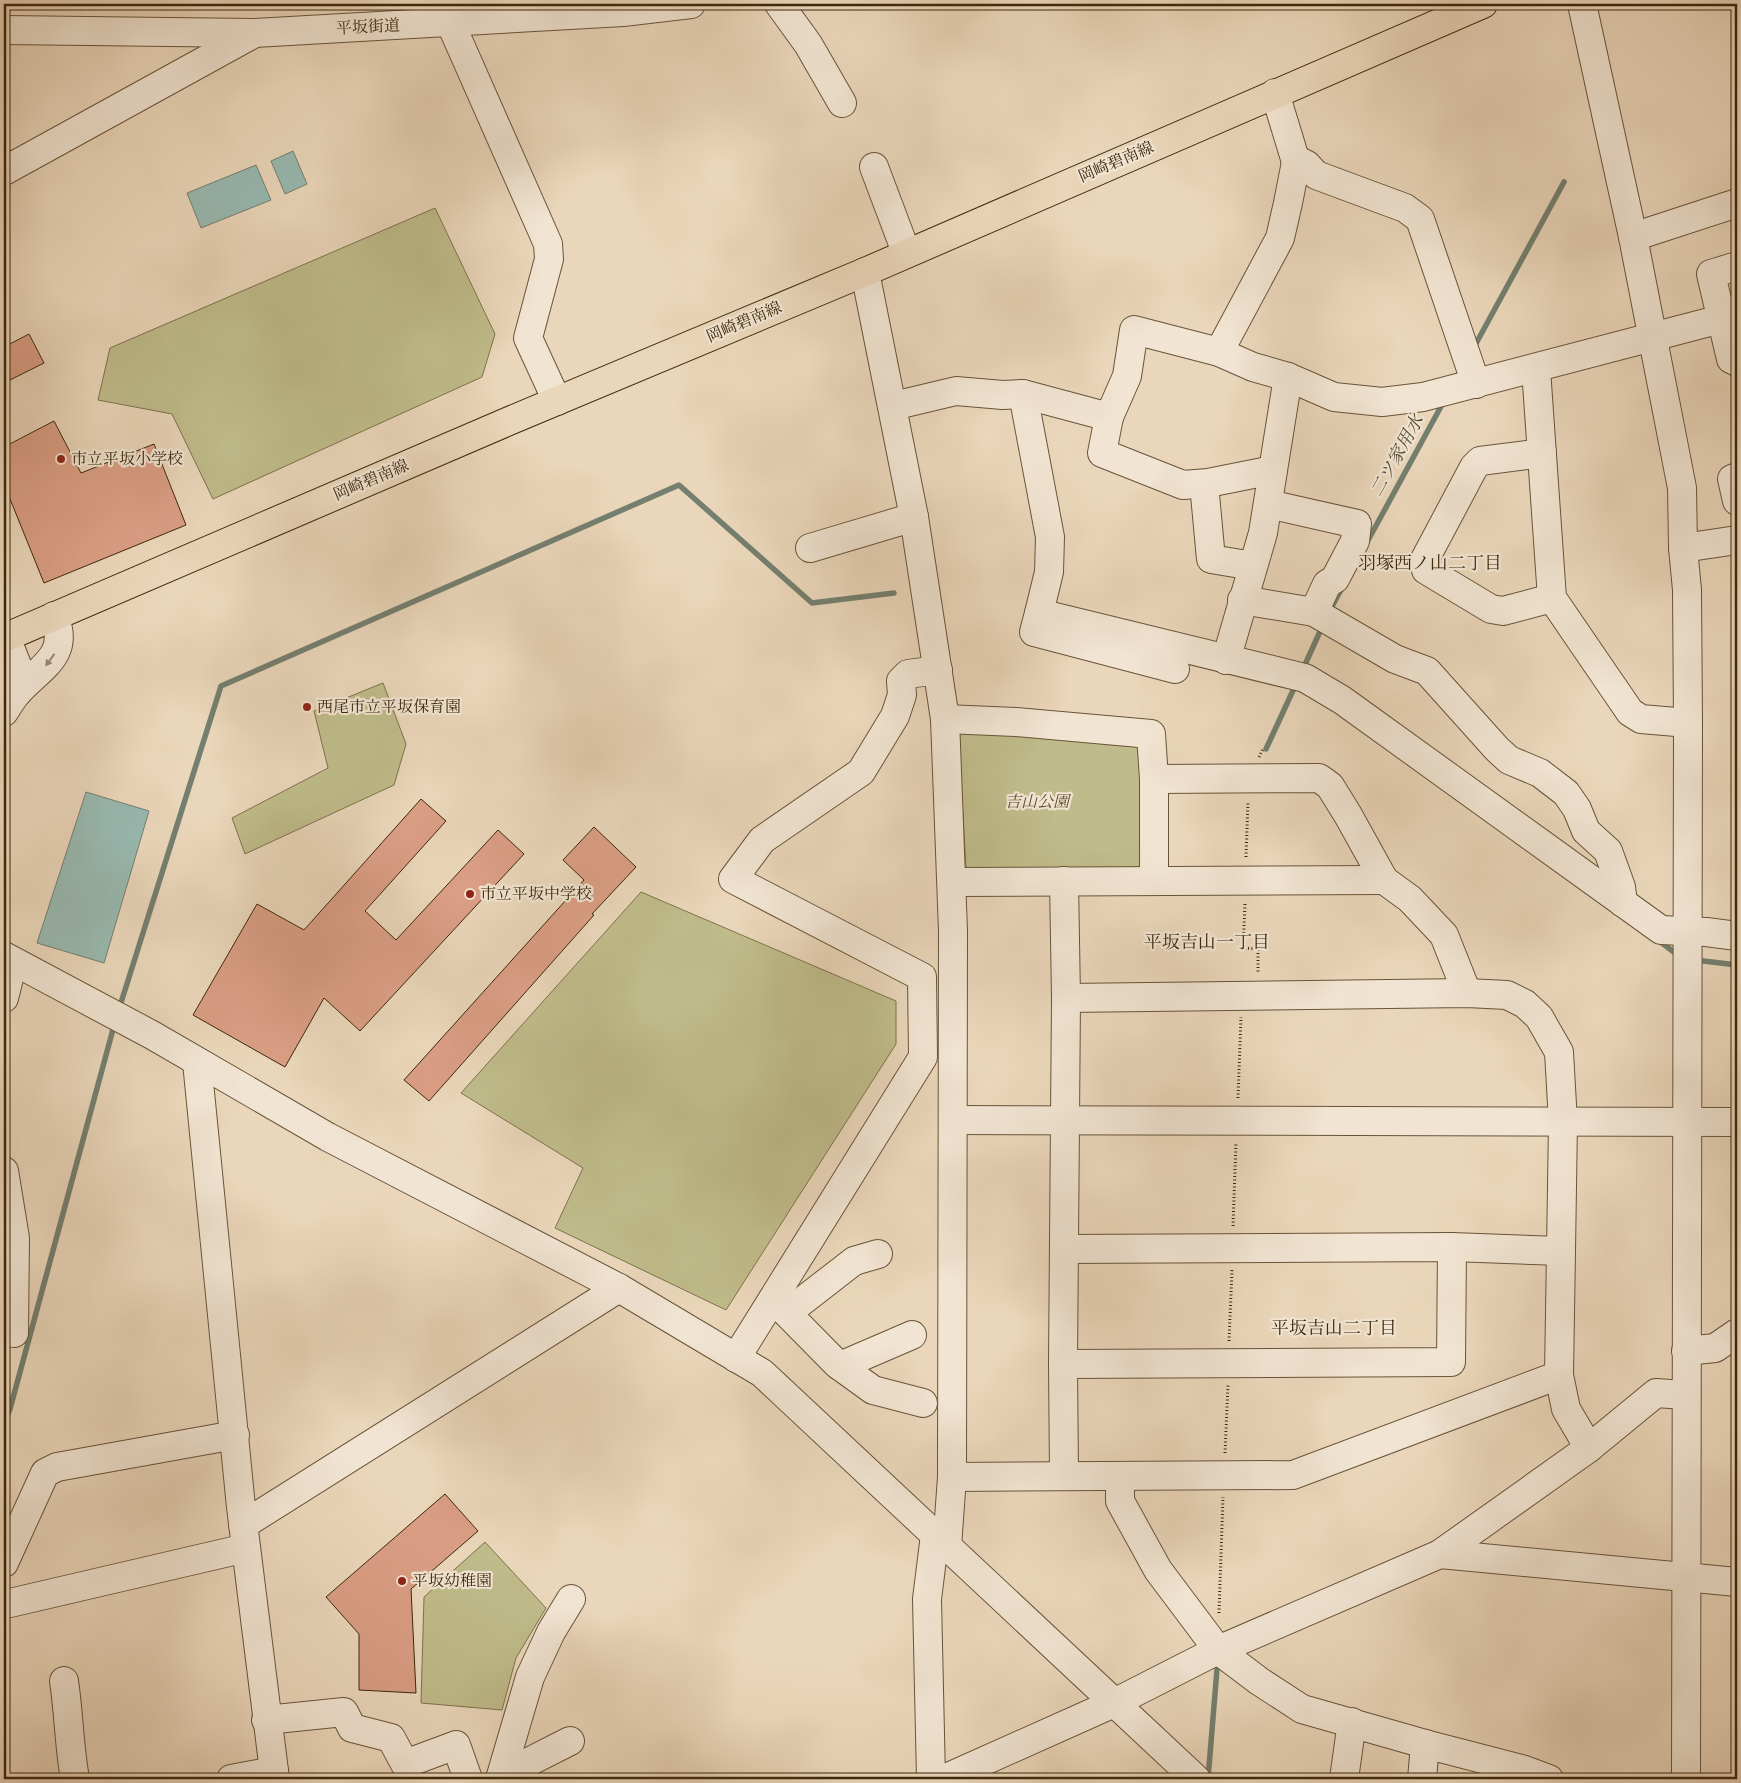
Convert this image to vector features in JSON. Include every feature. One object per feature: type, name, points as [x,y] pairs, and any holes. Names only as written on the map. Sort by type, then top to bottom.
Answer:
[{"type":"main road","name":"岡崎碧南線","points":[[5,637],[557,401],[865,272],[906,252],[1483,4]]},
{"type":"street","name":"平坂街道","points":[[4,30],[254,33],[450,22],[533,10],[623,12],[691,4]]},
{"type":"street","points":[[779,4],[808,44],[842,103]]},
{"type":"street","points":[[1582,4],[1633,237],[1682,488],[1683,548],[1687,590],[1688,723],[1685,1395],[1686,1779]]},
{"type":"street","points":[[450,22],[548,244],[549,259],[528,338],[557,401]]},
{"type":"street","points":[[4,171],[254,33]]},
{"type":"street","points":[[1219,352],[1280,238],[1295,159],[1275,93]]},
{"type":"street","points":[[1295,159],[1307,165],[1316,175],[1405,208],[1420,219],[1476,384]]},
{"type":"street","points":[[874,167],[906,252]]},
{"type":"street","points":[[1633,237],[1737,203]]},
{"type":"street","points":[[1737,266],[1711,274],[1731,359],[1737,362]]},
{"type":"street","points":[[865,272],[914,516],[945,719],[952,882],[952,1477],[941,1541],[927,1599],[931,1779]]},
{"type":"street","points":[[1273,470],[1204,484],[1183,485],[1102,454],[1109,417],[1127,376],[1134,330],[1219,352],[1254,367],[1288,377],[1334,397],[1382,402],[1437,394],[1721,319]]},
{"type":"street","points":[[1437,394],[1463,346]]},
{"type":"street","points":[[1536,369],[1552,598],[1630,712],[1641,719],[1688,723]]},
{"type":"street","points":[[1226,660],[1263,533],[1288,377]]},
{"type":"street","points":[[893,406],[956,392],[1003,395],[1023,394],[1109,417]]},
{"type":"street","points":[[1023,394],[1050,537],[1049,572],[1038,618],[1165,657],[1226,660],[1304,678],[1342,700],[1661,930],[1706,932],[1737,936]]},
{"type":"street","points":[[1542,453],[1480,461],[1474,467],[1424,560],[1426,570],[1491,609],[1503,611],[1552,598]]},
{"type":"street","points":[[1737,477],[1732,479],[1737,501]]},
{"type":"street","points":[[1204,484],[1211,559],[1253,566]]},
{"type":"street","points":[[1268,504],[1357,524],[1355,541],[1335,579],[1327,584],[1314,612]]},
{"type":"street","points":[[810,548],[914,516]]},
{"type":"street","points":[[1683,548],[1737,540]]},
{"type":"street","points":[[1242,600],[1314,612],[1396,659],[1426,671],[1503,754],[1510,760],[1540,773],[1566,793],[1577,809],[1586,831],[1608,852],[1621,887],[1624,903]]},
{"type":"street","points":[[10,703],[52,660],[58,646],[60,630],[54,616]]},
{"type":"street","points":[[5,637],[22,678],[10,703]]},
{"type":"street","points":[[780,1306],[923,1057],[922,977],[733,879],[762,840],[861,772],[895,716],[902,695],[901,681],[908,674],[938,670]]},
{"type":"street","points":[[945,719],[1016,722],[1151,734],[1154,779],[1154,880]]},
{"type":"street","points":[[1154,779],[1319,778],[1330,786],[1384,880],[1410,899],[1444,935],[1467,993]]},
{"type":"street","points":[[952,882],[1384,880]]},
{"type":"street","points":[[1064,881],[1066,998],[1064,1476]]},
{"type":"street","points":[[4,998],[9,959],[152,1035],[335,1141],[619,1288],[762,1373],[1196,1779]]},
{"type":"street","points":[[1066,998],[1242,994],[1467,993],[1507,995],[1525,1004],[1539,1016],[1559,1052],[1563,1122],[1559,1375],[1566,1409],[1576,1430],[1589,1448]]},
{"type":"street","points":[[197,1062],[205,1162],[235,1435],[244,1536],[274,1775],[231,1779]]},
{"type":"street","points":[[953,1120],[1065,1122],[1237,1119],[1737,1122]]},
{"type":"street","points":[[4,1171],[15,1238],[14,1333],[4,1330]]},
{"type":"street","points":[[1064,1249],[1452,1247],[1561,1251]]},
{"type":"street","points":[[1063,1364],[1451,1362],[1452,1247]]},
{"type":"street","points":[[727,1353],[780,1306],[854,1261],[878,1254]]},
{"type":"street","points":[[4,1602],[10,1603],[244,1536],[619,1288]]},
{"type":"street","points":[[780,1306],[840,1366],[873,1390],[923,1403]]},
{"type":"street","points":[[1686,1352],[1716,1348],[1737,1333]]},
{"type":"street","points":[[840,1366],[912,1335]]},
{"type":"street","points":[[952,1477],[1293,1475],[1559,1375]]},
{"type":"street","points":[[944,1779],[1114,1702],[1218,1650],[1440,1554],[1589,1448],[1656,1393],[1685,1395]]},
{"type":"street","points":[[4,1563],[45,1473],[57,1467],[235,1435]]},
{"type":"street","points":[[1120,1476],[1120,1501],[1158,1570],[1218,1650],[1282,1697],[1302,1709],[1525,1770],[1549,1779]]},
{"type":"street","points":[[1440,1554],[1737,1582]]},
{"type":"street","points":[[500,1778],[530,1677],[551,1632],[572,1599]]},
{"type":"street","points":[[64,1681],[70,1722],[68,1738],[75,1779]]},
{"type":"street","points":[[266,1720],[344,1712],[352,1728],[391,1738],[405,1764],[456,1745],[468,1779]]},
{"type":"street","points":[[1344,1779],[1352,1722]]},
{"type":"street","points":[[500,1778],[570,1741]]},
{"type":"street","points":[[1422,1779],[1425,1744]]},
{"type":"path","points":[[1218,1650],[1242,994]]},
{"type":"green space","points":[[435,208],[495,334],[482,377],[213,499],[172,414],[98,400],[110,348]]},
{"type":"green space","points":[[383,683],[406,744],[394,785],[245,854],[232,818],[328,768],[314,711]]},
{"type":"green space","name":"吉山公園","points":[[958,730],[1140,739],[1145,866],[1137,873],[972,873],[966,867]]},
{"type":"green space","points":[[641,892],[896,1001],[896,1044],[726,1310],[555,1228],[583,1168],[461,1093]]},
{"type":"green space","points":[[485,1542],[546,1608],[516,1658],[502,1710],[421,1703],[424,1597]]},
{"type":"water","points":[[293,151],[307,184],[285,194],[271,161]]},
{"type":"water","points":[[256,165],[271,200],[201,228],[187,193]]},
{"type":"water","points":[[86,792],[149,811],[104,963],[37,943]]},
{"type":"building","points":[[29,334],[44,363],[4,383],[4,347]]},
{"type":"building","points":[[54,421],[81,473],[154,444],[186,525],[44,583],[4,484],[4,447]]},
{"type":"building","points":[[421,799],[446,821],[365,911],[396,940],[498,830],[524,854],[360,1031],[324,998],[285,1067],[193,1015],[257,904],[304,930]]},
{"type":"building","points":[[594,827],[636,867],[592,914],[594,915],[429,1101],[404,1080],[584,880],[563,860]]},
{"type":"building","points":[[445,1494],[478,1531],[411,1589],[416,1693],[359,1690],[359,1634],[326,1597]]},
{"type":"waterway","name":"二ツ家用水","points":[[1473,349],[1564,182]]},
{"type":"waterway","name":"二ツ家用水","points":[[1366,544],[1444,401]]},
{"type":"waterway","points":[[119,1009],[221,686],[679,485],[812,603],[894,593]]},
{"type":"waterway","name":"二ツ家用水","points":[[1329,612],[1342,588]]},
{"type":"waterway","name":"二ツ家用水","points":[[1303,669],[1323,625]]},
{"type":"waterway","name":"二ツ家用水","points":[[1266,749],[1296,684]]},
{"type":"waterway","points":[[1658,940],[1679,956]]},
{"type":"waterway","points":[[1695,960],[1737,965]]},
{"type":"waterway","points":[[4,1422],[10,1409],[115,1022]]},
{"type":"waterway","name":"二ツ家用水","points":[[1208,1779],[1217,1669]]},
{"type":"place","name":"市立平坂小学校","points":[[61,459]]},
{"type":"place","name":"西尾市立平坂保育園","points":[[307,707]]},
{"type":"place","name":"市立平坂中学校","points":[[470,894]]},
{"type":"place","name":"平坂幼稚園","points":[[402,1581]]},
{"type":"district","name":"羽塚西ノ山二丁目","points":[[1430,563]]},
{"type":"district","name":"平坂吉山一丁目","points":[[1207,942]]},
{"type":"district","name":"平坂吉山二丁目","points":[[1334,1328]]}]
